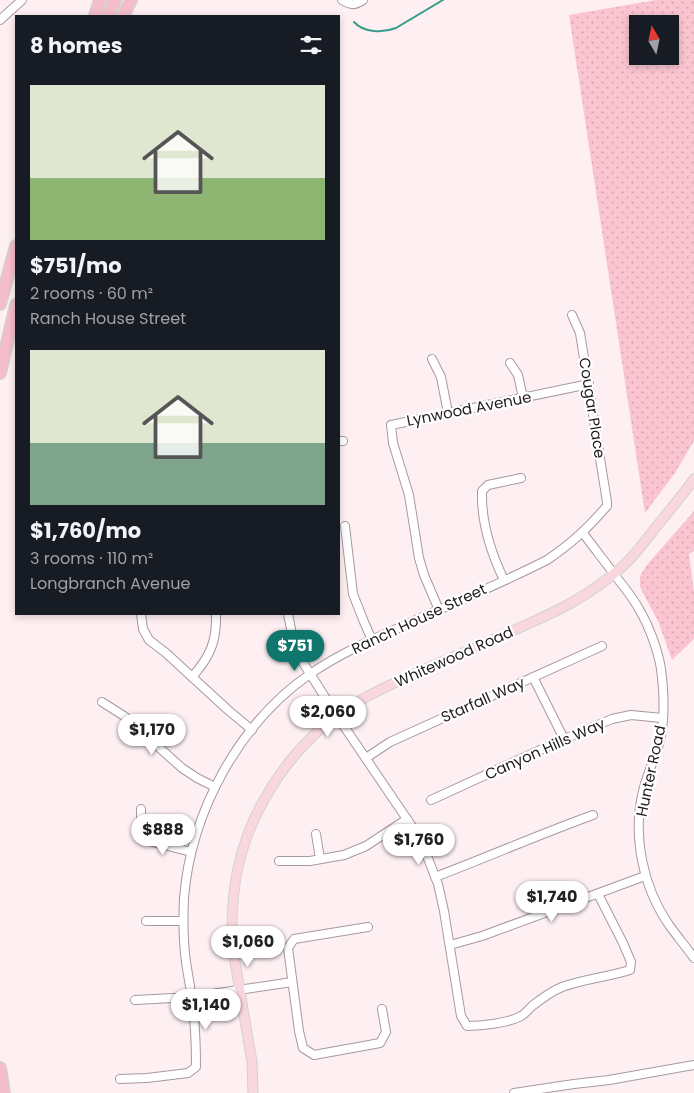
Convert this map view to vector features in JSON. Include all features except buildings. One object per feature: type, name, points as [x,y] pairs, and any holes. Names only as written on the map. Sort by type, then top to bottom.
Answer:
[{"type":"highway","points":[[95,15],[100,0]]},
{"type":"highway","points":[[108,15],[115,0]]},
{"type":"highway","points":[[124,15],[131,0]]},
{"type":"highway","points":[[0,304],[15,250]]},
{"type":"highway","points":[[0,373],[15,309]]},
{"type":"highway","points":[[0,1068],[4,1093]]},
{"type":"main road","name":"Whitewood Road","points":[[253,1093],[252,1062],[233,950],[232,911],[236,875],[245,844],[260,806],[281,772],[304,745],[326,724],[361,700],[556,611],[577,600],[614,574],[632,556],[694,479]]},
{"type":"street","points":[[0,20],[22,0]]},
{"type":"street","points":[[342,0],[350,5],[358,4],[363,0]]},
{"type":"street","name":"Cougar Place","points":[[572,315],[580,333],[607,502]]},
{"type":"street","points":[[432,359],[441,377],[448,413]]},
{"type":"street","points":[[510,363],[518,375],[523,398]]},
{"type":"street","name":"Lynwood Avenue","points":[[439,610],[419,558],[409,495],[393,443],[391,425],[589,384]]},
{"type":"street","points":[[504,580],[489,540],[482,503],[482,491],[488,485],[521,478]]},
{"type":"street","name":"Ranch House Street","points":[[120,1079],[188,1073],[196,1066],[192,998],[186,961],[183,921],[184,896],[191,852],[204,810],[215,787],[232,758],[252,730],[281,698],[310,674],[343,654],[547,560],[566,548],[583,533],[607,506],[607,502]]},
{"type":"street","points":[[345,526],[353,594],[372,640]]},
{"type":"street","name":"Hunter Road","points":[[583,533],[640,609],[653,641],[660,667],[663,688],[659,743],[643,792],[639,837],[645,876],[658,906],[668,924],[694,958]]},
{"type":"street","points":[[142,615],[143,629],[149,640],[252,730]]},
{"type":"street","points":[[192,677],[203,664],[211,650],[216,629],[216,615]]},
{"type":"street","points":[[288,615],[294,644],[310,674],[407,819],[427,856],[444,911],[461,1016],[467,1026],[479,1026],[520,1017],[537,1002],[560,988],[630,970],[631,962],[598,894]]},
{"type":"street","name":"Starfall Way","points":[[366,758],[390,742],[602,646]]},
{"type":"street","points":[[533,677],[564,739]]},
{"type":"street","points":[[102,702],[124,716],[182,768],[215,787]]},
{"type":"street","name":"Canyon Hills Way","points":[[431,800],[612,719],[631,715],[662,718]]},
{"type":"street","points":[[141,809],[141,839],[191,852]]},
{"type":"street","points":[[435,877],[593,815]]},
{"type":"street","points":[[280,861],[310,861],[344,855],[366,846],[407,819]]},
{"type":"street","points":[[316,834],[320,860]]},
{"type":"street","points":[[450,945],[482,936],[645,876]]},
{"type":"street","points":[[146,921],[183,921]]},
{"type":"street","points":[[368,927],[294,938],[288,948],[303,1048],[314,1055],[380,1043],[386,1032],[382,1009]]},
{"type":"street","points":[[135,1000],[192,998],[292,982]]},
{"type":"street","points":[[514,1093],[609,1080],[694,1065]]},
{"type":"shaded area","points":[[656,0],[694,0],[694,441],[675,473],[645,513],[569,15]]},
{"type":"shaded area","points":[[694,511],[694,551],[689,554],[694,592],[694,639],[672,660],[658,621],[640,587],[640,576],[646,566]]},
{"type":"waterway","points":[[354,22],[368,30],[391,30],[443,0]]}]
